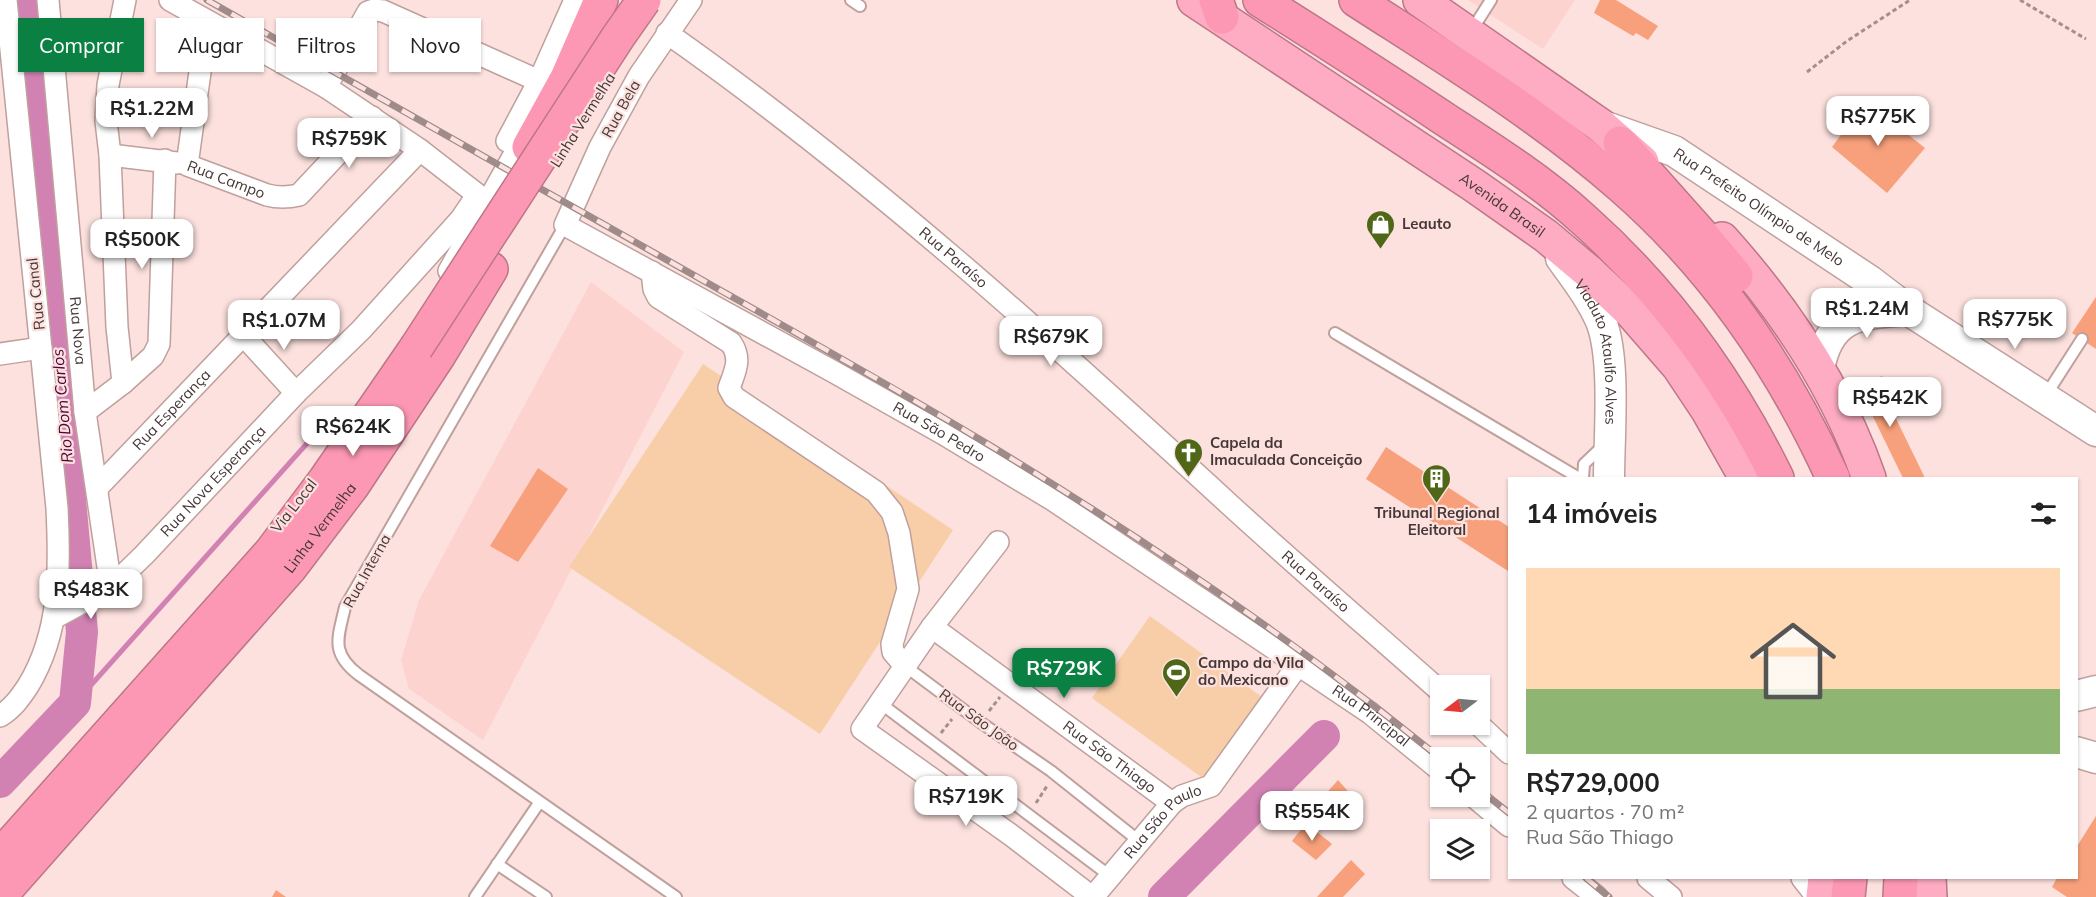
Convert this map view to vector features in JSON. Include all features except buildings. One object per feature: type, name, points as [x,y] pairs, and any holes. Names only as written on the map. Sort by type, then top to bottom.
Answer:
[{"type":"highway","points":[[416,348],[567,78],[601,0]]},
{"type":"highway","name":"Linha Vermelha","points":[[0,856],[271,552],[325,480],[416,348],[644,0]]},
{"type":"highway","name":"Linha Vermelha","points":[[0,896],[290,568],[352,485],[454,331],[622,57],[663,0]]},
{"type":"highway","name":"Avenida Brasil","points":[[1194,0],[1219,9],[1546,236],[1589,272],[1632,313],[1679,367],[1707,409],[1745,477]]},
{"type":"highway","points":[[1260,0],[1496,152],[1583,218],[1661,297],[1702,351],[1727,387],[1776,477]]},
{"type":"highway","points":[[1356,0],[1548,128],[1620,185],[1656,218],[1714,283],[1761,345],[1811,430],[1833,477]]},
{"type":"highway","points":[[1420,0],[1610,134],[1671,187],[1711,226],[1748,267],[1788,320],[1820,369],[1860,453],[1869,477]]},
{"type":"highway","points":[[1610,134],[1701,234],[1749,293],[1785,344],[1810,387],[1833,435],[1848,477]]},
{"type":"highway","points":[[1823,897],[1825,879]]},
{"type":"highway","points":[[1848,897],[1850,879]]},
{"type":"highway","points":[[1900,897],[1901,879]]},
{"type":"highway","points":[[1929,879],[1930,897]]},
{"type":"main road","name":"Rua Prefeito Olímpio de Melo","points":[[1610,134],[1674,151],[1870,281],[1908,310],[2096,431]]},
{"type":"main road","name":"Viaduto Ataulfo Alves","points":[[1546,236],[1590,299],[1602,324],[1610,380],[1609,477]]},
{"type":"main road","points":[[1820,369],[1828,338],[1851,319],[1868,314],[1908,310]]},
{"type":"main road","points":[[2078,696],[2096,691]]},
{"type":"main road","points":[[2078,753],[2096,758]]},
{"type":"street","name":"Rua Canal","points":[[0,716],[18,701],[38,670],[60,615],[57,508],[6,0]]},
{"type":"street","name":"Rua Nova","points":[[48,0],[85,412],[97,488],[104,591]]},
{"type":"street","points":[[123,383],[117,327],[110,154],[106,121],[108,85],[125,0]]},
{"type":"street","points":[[170,0],[200,18]]},
{"type":"street","points":[[264,53],[326,87],[372,117],[420,150],[478,195],[539,81],[575,0]]},
{"type":"street","name":"Via Local","points":[[0,839],[236,578],[303,496],[379,386],[444,280],[549,93],[591,0]]},
{"type":"street","name":"Rua Bela","points":[[564,225],[600,147],[639,76],[691,0]]},
{"type":"street","points":[[326,87],[369,12],[375,10],[382,11],[539,81]]},
{"type":"street","name":"Rua Paraíso","points":[[667,33],[746,88],[950,252],[1430,682]]},
{"type":"street","name":"Rua Campo","points":[[200,72],[187,165],[279,199],[299,195],[372,117]]},
{"type":"street","name":"Rua Esperança","points":[[97,488],[420,150]]},
{"type":"street","points":[[110,154],[165,160],[187,165]]},
{"type":"street","points":[[85,412],[153,356],[159,344],[165,160]]},
{"type":"street","name":"Rua Nova Esperança","points":[[60,615],[104,591],[144,555],[296,393],[361,330],[462,219],[478,195]]},
{"type":"street","name":"Rua São Pedro","points":[[564,225],[942,433],[1053,500],[1298,665]]},
{"type":"street","points":[[652,272],[654,289],[658,297],[731,343],[736,350],[739,360],[729,388],[734,397],[876,492],[892,512],[899,533],[908,589],[892,644],[893,652],[904,666]]},
{"type":"street","points":[[243,335],[296,393]]},
{"type":"street","points":[[0,354],[41,348]]},
{"type":"street","points":[[998,542],[932,627],[862,729],[1011,835],[1092,897]]},
{"type":"street","name":"Rua São Thiago","points":[[932,627],[1172,803]]},
{"type":"street","name":"Rua Principal","points":[[1298,665],[1370,713],[1430,762]]},
{"type":"street","name":"Rua São Paulo","points":[[1092,897],[1172,803],[1182,796],[1211,786],[1298,665]]},
{"type":"street","points":[[1490,735],[1508,752]]},
{"type":"street","points":[[1486,807],[1508,825]]},
{"type":"street","points":[[1574,879],[1597,897]]},
{"type":"street","points":[[1803,879],[1817,897]]},
{"type":"lane","points":[[1470,34],[1491,0]]},
{"type":"lane","name":"Rua Interna","points":[[564,225],[345,607],[338,647],[345,664],[539,803],[676,897]]},
{"type":"lane","points":[[1335,333],[1579,477]]},
{"type":"lane","points":[[2044,398],[2082,339]]},
{"type":"lane","points":[[1581,477],[1584,464],[1609,439]]},
{"type":"lane","name":"Rua São João","points":[[904,666],[1051,771],[1139,841]]},
{"type":"lane","points":[[880,703],[1110,876]]},
{"type":"lane","points":[[475,897],[539,803]]},
{"type":"lane","points":[[497,864],[546,897]]},
{"type":"path","points":[[1807,72],[1846,41],[1910,0]]},
{"type":"path","points":[[2020,0],[2086,39]]},
{"type":"path","points":[[980,722],[1010,684]]},
{"type":"shaded area","points":[[1468,0],[1575,0],[1543,49]]},
{"type":"shaded area","points":[[591,282],[684,352],[483,740],[409,689],[401,660],[419,600]]},
{"type":"shaded area","points":[[703,364],[953,530],[820,734],[569,567]]},
{"type":"shaded area","name":"Campo da Vila do Mexicano","points":[[1150,616],[1262,697],[1204,779],[1092,698]]},
{"type":"waterway","name":"Rio Dom Carlos","points":[[0,782],[75,703],[82,632],[25,0]]},
{"type":"waterway","points":[[75,703],[327,421]]},
{"type":"waterway","points":[[1164,897],[1324,736]]},
{"type":"railway","points":[[207,0],[853,365],[1045,479],[1161,554],[1275,632],[1430,750]]},
{"type":"railway","points":[[1490,798],[1508,812]]},
{"type":"railway","points":[[1587,879],[1609,897]]},
{"type":"place","name":"Leauto","points":[[1381,250]]},
{"type":"place","name":"Capela da Imaculada Conceição","points":[[1189,478]]},
{"type":"place","name":"Tribunal Regional Eleitoral","points":[[1437,504]]},
{"type":"place","name":"Campo da Vila do Mexicano","points":[[1177,698]]}]
